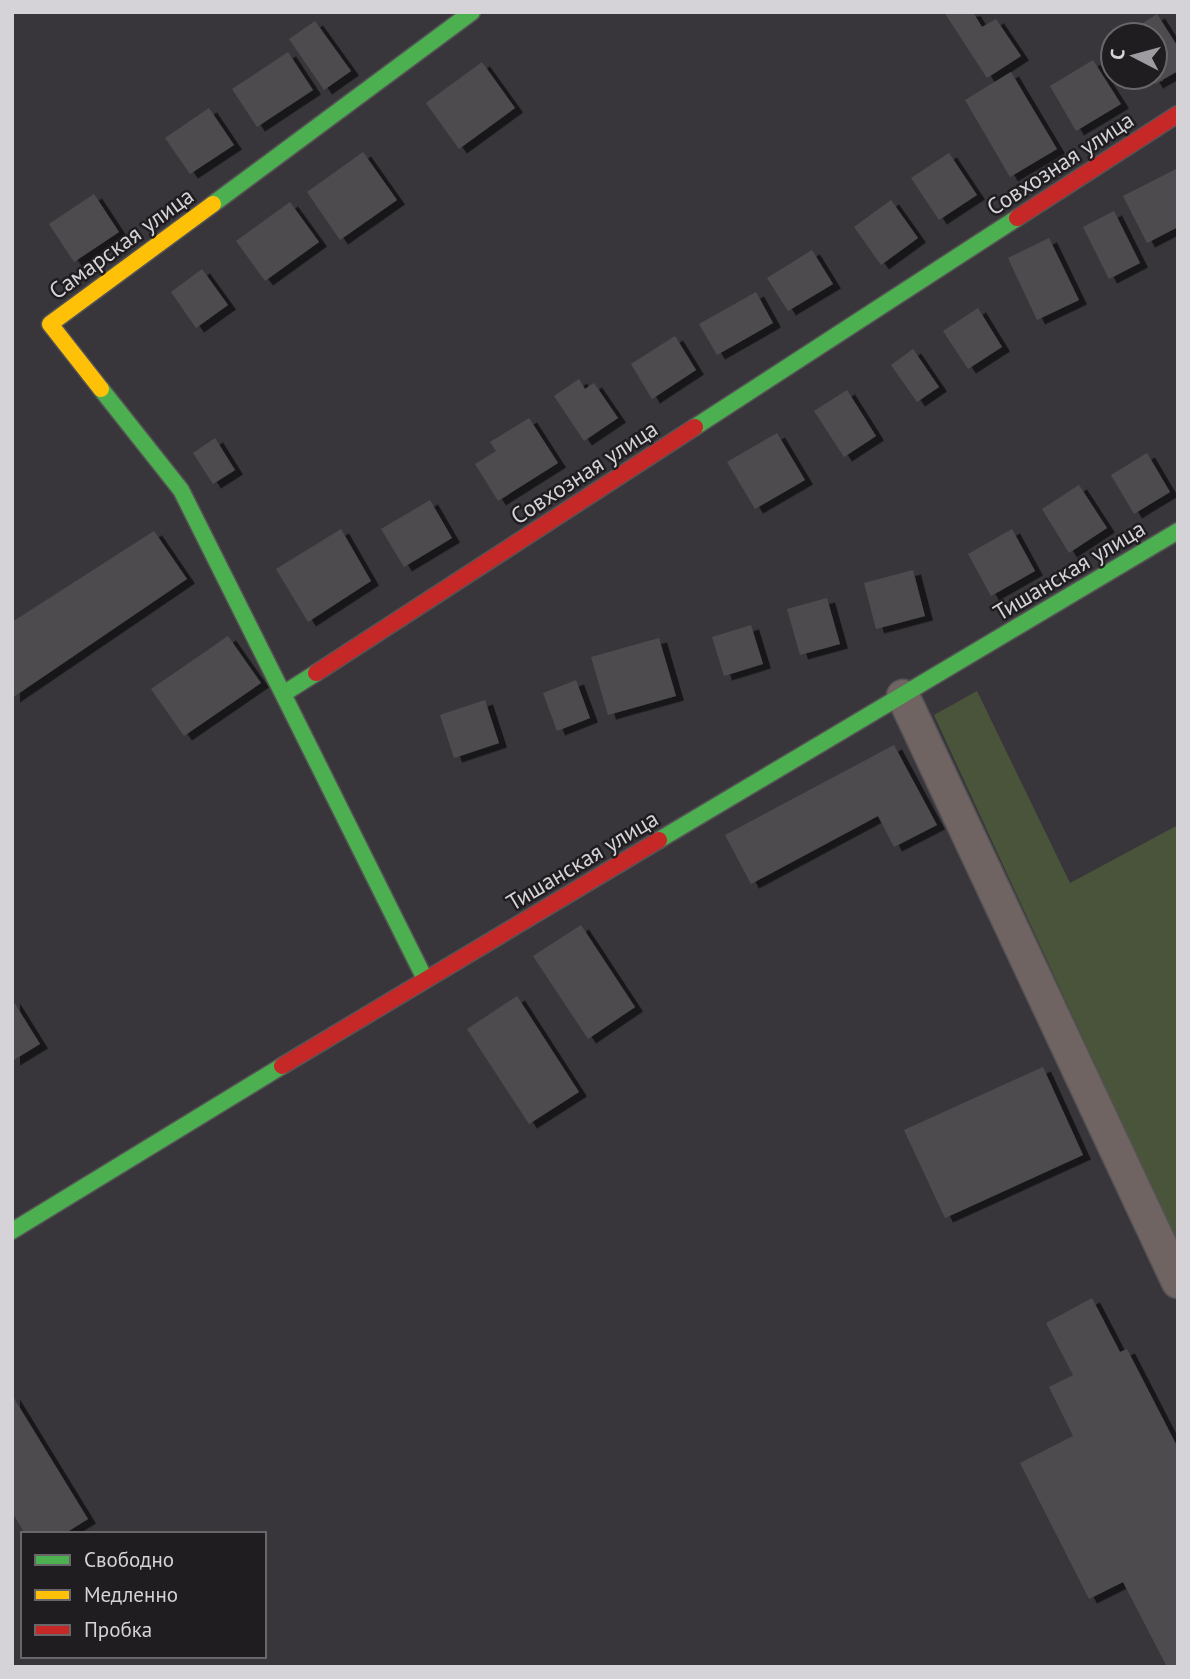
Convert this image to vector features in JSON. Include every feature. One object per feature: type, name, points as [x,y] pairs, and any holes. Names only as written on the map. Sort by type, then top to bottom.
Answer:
[{"type":"street","name":"Самарская улица","points":[[283,694],[181,490],[50,324],[471,12]]},
{"type":"street","name":"Совхозная улица","points":[[283,694],[1178,114]]},
{"type":"street","name":"Тишанская улица","points":[[12,1231],[425,979],[1178,531]]},
{"type":"street","points":[[283,694],[425,979]]},
{"type":"street","points":[[902,696],[1178,1282]]},
{"type":"green space","points":[[977,691],[1070,883],[1178,825],[1178,1245],[934,715]]},
{"type":"building","points":[[944,12],[973,12],[982,27],[996,19],[1021,56],[987,78]]},
{"type":"building","points":[[1157,14],[1161,21],[1146,21]]},
{"type":"building","points":[[315,21],[351,71],[324,90],[289,39]]},
{"type":"building","points":[[1169,33],[1178,47],[1178,71],[1169,76]]},
{"type":"building","points":[[288,52],[313,90],[257,127],[232,89]]},
{"type":"building","points":[[1093,60],[1099,69],[1099,91],[1113,91],[1121,104],[1076,131],[1050,86]]},
{"type":"building","points":[[482,62],[515,108],[459,149],[426,103]]},
{"type":"building","points":[[1011,72],[1057,149],[1010,177],[965,100]]},
{"type":"building","points":[[209,108],[234,145],[190,174],[165,138]]},
{"type":"building","points":[[363,152],[397,200],[340,240],[307,192]]},
{"type":"building","points":[[949,153],[977,195],[939,220],[911,178]]},
{"type":"building","points":[[1178,168],[1178,227],[1147,243],[1123,196]]},
{"type":"building","points":[[94,194],[119,232],[74,262],[49,224]]},
{"type":"building","points":[[891,200],[918,238],[881,265],[854,227]]},
{"type":"building","points":[[290,202],[319,242],[265,281],[236,241]]},
{"type":"building","points":[[1114,211],[1140,263],[1109,279],[1083,227]]},
{"type":"building","points":[[1049,238],[1079,300],[1037,320],[1008,258]]},
{"type":"building","points":[[812,250],[833,284],[788,311],[767,278]]},
{"type":"building","points":[[202,269],[228,305],[196,328],[171,292]]},
{"type":"building","points":[[756,292],[773,323],[717,355],[699,324]]},
{"type":"building","points":[[978,308],[1002,347],[968,369],[943,331]]},
{"type":"building","points":[[675,336],[696,370],[652,399],[631,364]]},
{"type":"building","points":[[913,349],[939,387],[917,402],[891,365]]},
{"type":"building","points":[[579,379],[585,389],[594,383],[618,418],[584,441],[554,396]]},
{"type":"building","points":[[847,390],[876,436],[844,457],[814,411]]},
{"type":"building","points":[[529,418],[558,463],[498,501],[475,464],[496,451],[490,442]]},
{"type":"building","points":[[777,433],[805,480],[755,509],[727,462]]},
{"type":"building","points":[[215,438],[235,470],[213,484],[193,453]]},
{"type":"building","points":[[1147,453],[1170,492],[1134,514],[1111,475]]},
{"type":"building","points":[[1079,485],[1107,528],[1069,553],[1042,509]]},
{"type":"building","points":[[430,500],[452,538],[404,567],[381,529]]},
{"type":"building","points":[[341,529],[371,581],[308,622],[276,569]]},
{"type":"building","points":[[1012,529],[1035,571],[991,596],[968,554]]},
{"type":"building","points":[[154,531],[187,579],[12,698],[12,622]]},
{"type":"building","points":[[913,570],[925,616],[876,629],[864,583]]},
{"type":"building","points":[[827,598],[840,644],[800,655],[787,609]]},
{"type":"building","points":[[751,625],[763,664],[724,676],[712,637]]},
{"type":"building","points":[[228,636],[261,683],[184,736],[151,689]]},
{"type":"building","points":[[659,638],[676,696],[608,715],[591,657]]},
{"type":"building","points":[[576,680],[590,718],[557,731],[543,693]]},
{"type":"building","points":[[485,700],[499,743],[454,758],[440,715]]},
{"type":"building","points":[[894,745],[937,825],[894,847],[878,816],[751,884],[725,835]]},
{"type":"building","points":[[581,925],[635,1007],[588,1039],[533,956]]},
{"type":"building","points":[[517,996],[579,1092],[529,1124],[467,1029]]},
{"type":"building","points":[[12,999],[40,1044],[12,1061]]},
{"type":"building","points":[[1043,1067],[1083,1155],[945,1218],[904,1130]]},
{"type":"building","points":[[1092,1298],[1120,1352],[1127,1349],[1178,1448],[1178,1667],[1167,1667],[1123,1582],[1089,1599],[1020,1463],[1073,1436],[1049,1387],[1073,1375],[1046,1323]]},
{"type":"building","points":[[12,1395],[88,1519],[67,1532],[24,1532],[12,1512]]},
{"type":"traffic: fast","points":[[213,204],[472,12]]},
{"type":"traffic: fast","points":[[695,427],[1017,218]]},
{"type":"traffic: fast","points":[[101,389],[181,490],[283,694]]},
{"type":"traffic: fast","points":[[659,840],[1178,531]]},
{"type":"traffic: fast","points":[[316,673],[283,694],[425,979]]},
{"type":"traffic: fast","points":[[12,1231],[282,1066]]},
{"type":"traffic: slow","points":[[101,389],[50,324],[213,204]]},
{"type":"traffic: jam","points":[[1017,218],[1178,114]]},
{"type":"traffic: jam","points":[[316,673],[695,427]]},
{"type":"traffic: jam","points":[[282,1066],[659,840]]}]
